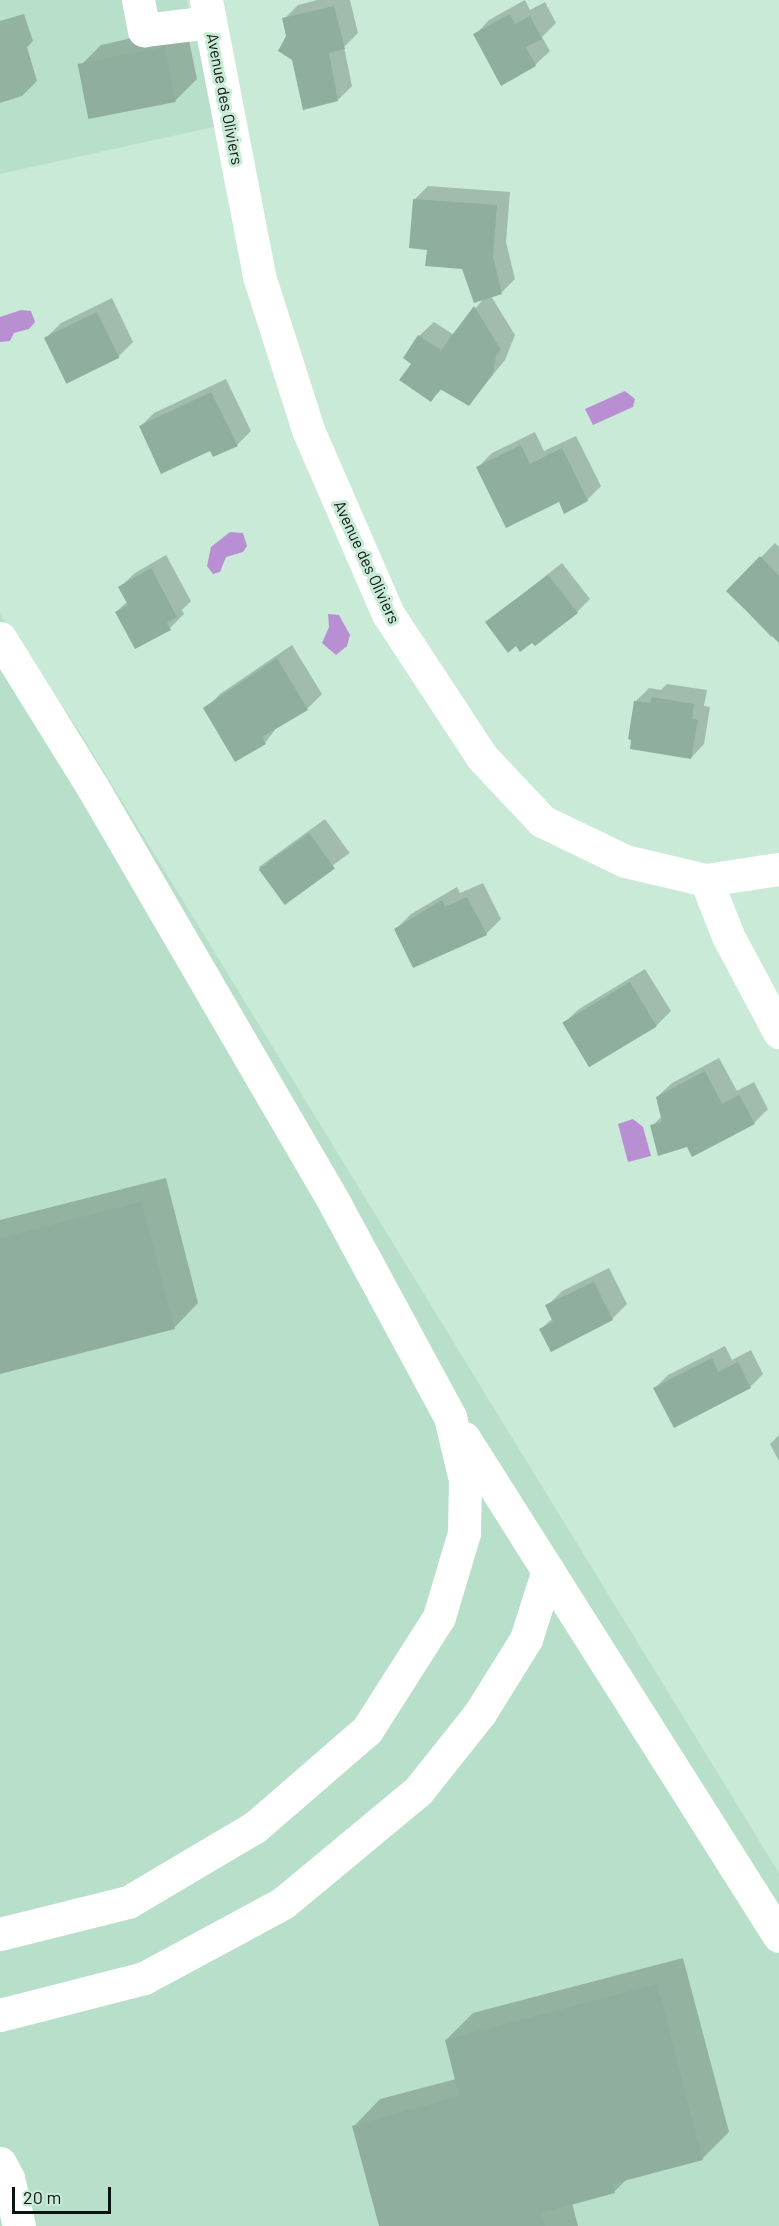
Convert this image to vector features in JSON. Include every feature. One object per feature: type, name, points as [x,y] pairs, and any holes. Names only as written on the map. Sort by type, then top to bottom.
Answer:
[{"type":"street","points":[[138,0],[144,30],[208,11]]},
{"type":"street","name":"Avenue des Oliviers","points":[[208,11],[259,276],[308,430],[388,614],[482,757],[542,821],[625,861],[706,880]]},
{"type":"street","points":[[0,638],[93,788],[336,1206],[450,1417],[779,1936]]},
{"type":"street","points":[[774,1007],[728,936],[706,880],[779,869]]},
{"type":"street","points":[[0,1934],[128,1902],[255,1827],[367,1730],[439,1617],[464,1533],[465,1480],[450,1417]]},
{"type":"street","points":[[0,2015],[144,1978],[283,1903],[418,1791],[480,1713],[526,1639],[548,1570]]},
{"type":"street","points":[[0,2163],[8,2178],[19,2226]]},
{"type":"shaded area","points":[[0,0],[187,0],[218,126],[0,174]]},
{"type":"shaded area","points":[[21,310],[31,311],[35,322],[29,329],[14,333],[10,341],[0,342],[0,317]]},
{"type":"shaded area","points":[[625,391],[635,399],[633,407],[593,425],[585,409]]},
{"type":"shaded area","points":[[230,532],[243,533],[247,546],[243,552],[226,557],[220,572],[213,574],[207,566],[211,547]]},
{"type":"shaded area","points":[[0,614],[79,731],[779,1873],[779,2226],[0,2226]]},
{"type":"shaded area","points":[[328,614],[339,615],[350,635],[347,646],[336,655],[322,643],[329,627]]},
{"type":"shaded area","points":[[633,1119],[643,1127],[651,1156],[628,1162],[618,1124]]},
{"type":"building","points":[[334,6],[345,49],[329,53],[338,101],[303,110],[292,60],[278,51],[286,36],[282,18]]},
{"type":"building","points":[[510,14],[515,24],[530,16],[542,39],[526,47],[536,66],[501,86],[473,34]]},
{"type":"building","points":[[165,47],[176,102],[88,119],[78,64]]},
{"type":"building","points":[[413,199],[497,205],[493,257],[502,294],[474,303],[462,269],[425,266],[427,250],[409,248]]},
{"type":"building","points":[[474,306],[501,350],[496,356],[493,374],[469,406],[440,389],[431,402],[399,380],[411,364],[403,358],[418,335],[441,350]]},
{"type":"building","points":[[97,312],[119,358],[66,384],[44,338]]},
{"type":"building","points":[[211,392],[238,446],[213,457],[210,451],[161,474],[139,426]]},
{"type":"building","points":[[521,445],[530,464],[562,448],[588,501],[564,514],[559,502],[506,528],[476,467]]},
{"type":"building","points":[[760,556],[779,576],[779,643],[726,591]]},
{"type":"building","points":[[151,568],[177,617],[167,623],[171,630],[135,649],[115,612],[128,605],[118,587]]},
{"type":"building","points":[[548,575],[578,613],[535,646],[532,643],[520,652],[516,646],[508,653],[485,622]]},
{"type":"building","points":[[277,658],[308,710],[262,737],[266,744],[235,762],[203,708]]},
{"type":"building","points":[[652,697],[694,704],[692,719],[698,720],[691,759],[630,749],[631,740],[628,739],[634,701],[650,703]]},
{"type":"building","points":[[309,833],[335,869],[285,905],[259,869]]},
{"type":"building","points":[[467,897],[487,935],[413,968],[394,929],[442,900],[445,907]]},
{"type":"building","points":[[630,982],[657,1027],[589,1067],[562,1023]]},
{"type":"building","points":[[705,1071],[722,1104],[739,1095],[755,1124],[692,1157],[687,1147],[658,1156],[650,1125],[662,1122],[656,1097]]},
{"type":"building","points":[[141,1202],[175,1329],[0,1374],[0,1238]]},
{"type":"building","points":[[594,1282],[613,1320],[551,1352],[539,1329],[553,1322],[545,1305]]},
{"type":"building","points":[[712,1358],[718,1372],[738,1362],[751,1388],[674,1428],[653,1388]]},
{"type":"building","points":[[657,1984],[703,2160],[612,2184],[615,2193],[541,2213],[545,2226],[379,2226],[352,2126],[459,2096],[445,2040]]}]
